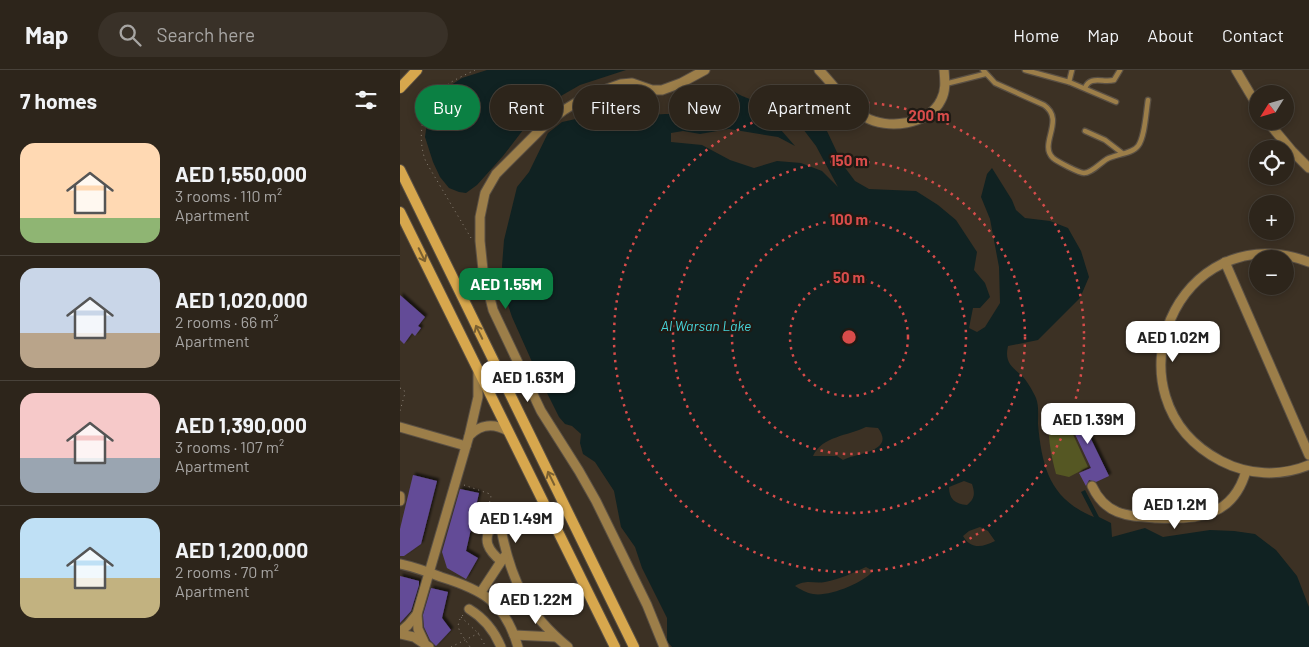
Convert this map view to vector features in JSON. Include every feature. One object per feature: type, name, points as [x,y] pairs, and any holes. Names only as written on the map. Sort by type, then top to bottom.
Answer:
[{"type":"street","points":[[400,92],[417,70]]},
{"type":"street","points":[[664,647],[647,605],[596,501],[575,463],[541,411],[493,310],[483,270],[480,217],[485,193],[496,174],[545,125],[564,110],[587,96],[615,86],[632,83],[652,90],[662,90],[681,83],[705,70]]},
{"type":"street","points":[[819,70],[862,115],[874,122],[887,125],[901,124],[922,118],[931,112],[942,100],[945,84],[944,70]]},
{"type":"street","points":[[1236,70],[1249,92]]},
{"type":"street","points":[[1274,130],[1309,168]]},
{"type":"street","points":[[400,170],[634,647]]},
{"type":"street","points":[[400,212],[614,647]]},
{"type":"street","points":[[1309,262],[1289,256],[1269,254],[1251,254],[1225,262],[1198,280],[1176,307],[1164,335],[1161,354],[1161,372],[1170,407],[1188,436],[1205,451],[1217,459],[1246,471],[1276,473],[1295,470],[1309,465]]},
{"type":"street","points":[[1225,262],[1309,455]]},
{"type":"street","points":[[426,645],[418,629],[417,614],[469,436],[478,398],[478,369]]},
{"type":"street","points":[[469,436],[477,429],[488,426],[498,426],[508,431]]},
{"type":"street","points":[[400,428],[466,446]]},
{"type":"street","points":[[1092,486],[1104,504],[1124,515],[1187,519],[1212,512],[1227,503],[1241,486],[1246,471]]},
{"type":"street","points":[[400,496],[400,501]]},
{"type":"street","points":[[504,558],[490,550],[488,544],[491,528],[494,525],[501,529],[504,558],[525,601],[556,638],[568,647]]},
{"type":"street","points":[[481,592],[504,558]]},
{"type":"street","points":[[400,564],[461,583],[481,592],[503,614],[518,647]]},
{"type":"street","points":[[469,609],[483,619],[490,627],[501,647]]},
{"type":"street","points":[[417,614],[400,633],[414,637],[426,645]]},
{"type":"street","points":[[490,627],[503,614]]},
{"type":"street","points":[[514,635],[556,638]]},
{"type":"lane","points":[[1025,70],[1069,82],[1116,102]]},
{"type":"lane","points":[[1069,82],[1072,70]]},
{"type":"lane","points":[[1085,88],[1091,81],[1114,80],[1120,70]]},
{"type":"lane","points":[[945,84],[984,72],[995,84],[1044,105],[1053,115],[1054,122],[1049,148],[1050,154],[1055,159],[1084,173],[1090,172],[1106,160],[1135,149],[1141,141],[1148,100]]},
{"type":"lane","points":[[1085,131],[1105,140],[1122,153]]},
{"type":"path","points":[[471,238],[426,162],[422,150],[421,137],[425,115],[434,96],[445,86],[475,70]]},
{"type":"path","points":[[400,388],[405,393],[400,411]]},
{"type":"path","points":[[456,482],[490,494],[491,497],[484,520],[486,523],[494,525]]},
{"type":"path","points":[[469,609],[458,621],[458,625],[470,647]]},
{"type":"path","points":[[461,617],[478,633],[486,647]]},
{"type":"path","points":[[451,647],[490,627]]},
{"type":"shaded area","points":[[1050,411],[1065,417],[1088,467],[1069,477],[1056,474],[1050,443]]},
{"type":"water","points":[[487,70],[626,70],[580,85],[573,85],[573,89],[563,95],[563,85],[490,85],[490,130],[523,130],[477,185],[466,193],[449,188],[440,177],[425,137],[426,130],[480,130],[480,85],[451,85],[462,78]]},
{"type":"water","name":"Al Warsan Lake","points":[[739,94],[749,98],[749,130],[781,130],[795,146],[778,137],[735,130],[739,130]]},
{"type":"water","name":"Al Warsan Lake","points":[[659,114],[669,114],[669,130],[723,130],[700,134],[683,131],[671,133],[671,142],[702,145],[730,160],[754,168],[777,161],[801,163],[822,171],[838,187],[816,146],[804,130],[826,130],[843,165],[855,181],[869,189],[916,191],[938,205],[956,220],[977,252],[974,270],[985,283],[990,297],[980,308],[973,308],[969,328],[977,332],[985,327],[1000,303],[999,267],[990,219],[981,197],[987,174],[992,168],[1016,210],[1025,218],[1050,221],[1068,228],[1081,251],[1089,277],[1080,298],[1038,340],[1008,346],[1007,352],[1010,365],[1024,378],[1036,398],[1042,455],[1051,480],[1067,501],[1079,510],[1094,517],[1081,492],[1085,490],[1099,517],[1111,523],[1112,537],[1145,528],[1163,537],[1210,530],[1255,534],[1276,550],[1297,576],[1309,607],[1309,647],[672,647],[667,641],[667,618],[642,568],[635,547],[621,527],[614,491],[595,462],[583,454],[580,443],[581,434],[572,426],[565,424],[559,417],[512,317],[504,293],[502,266],[504,240],[517,187],[529,172],[548,133],[552,130],[563,130],[563,122],[573,120],[573,130],[659,130]],"holes":[[[866,427],[878,428],[882,436],[882,442],[878,447],[843,460],[837,456],[813,456],[817,449],[829,440]],[[964,481],[972,484],[974,493],[973,498],[967,505],[956,502],[950,495],[949,487]],[[980,527],[988,531],[995,541],[978,546],[970,544],[963,536],[969,531]],[[866,567],[873,571],[868,576],[836,591],[820,594],[810,593],[795,586],[810,582],[831,581]]]},
{"type":"building","points":[[400,295],[425,317],[418,326],[421,328],[415,336],[412,333],[404,344],[400,340]]},
{"type":"building","points":[[1085,406],[1098,433],[1090,437],[1109,476],[1096,482],[1089,480],[1086,486],[1079,473],[1091,468],[1066,415]]},
{"type":"building","points":[[413,475],[437,481],[421,544],[404,556],[400,556],[400,529]]},
{"type":"building","points":[[460,489],[479,493],[466,551],[478,558],[466,579],[447,568],[442,552]]},
{"type":"building","points":[[400,576],[419,581],[419,585],[411,611],[400,623]]},
{"type":"building","points":[[431,588],[448,592],[442,618],[451,630],[436,646],[430,640],[424,627],[423,615]]}]
